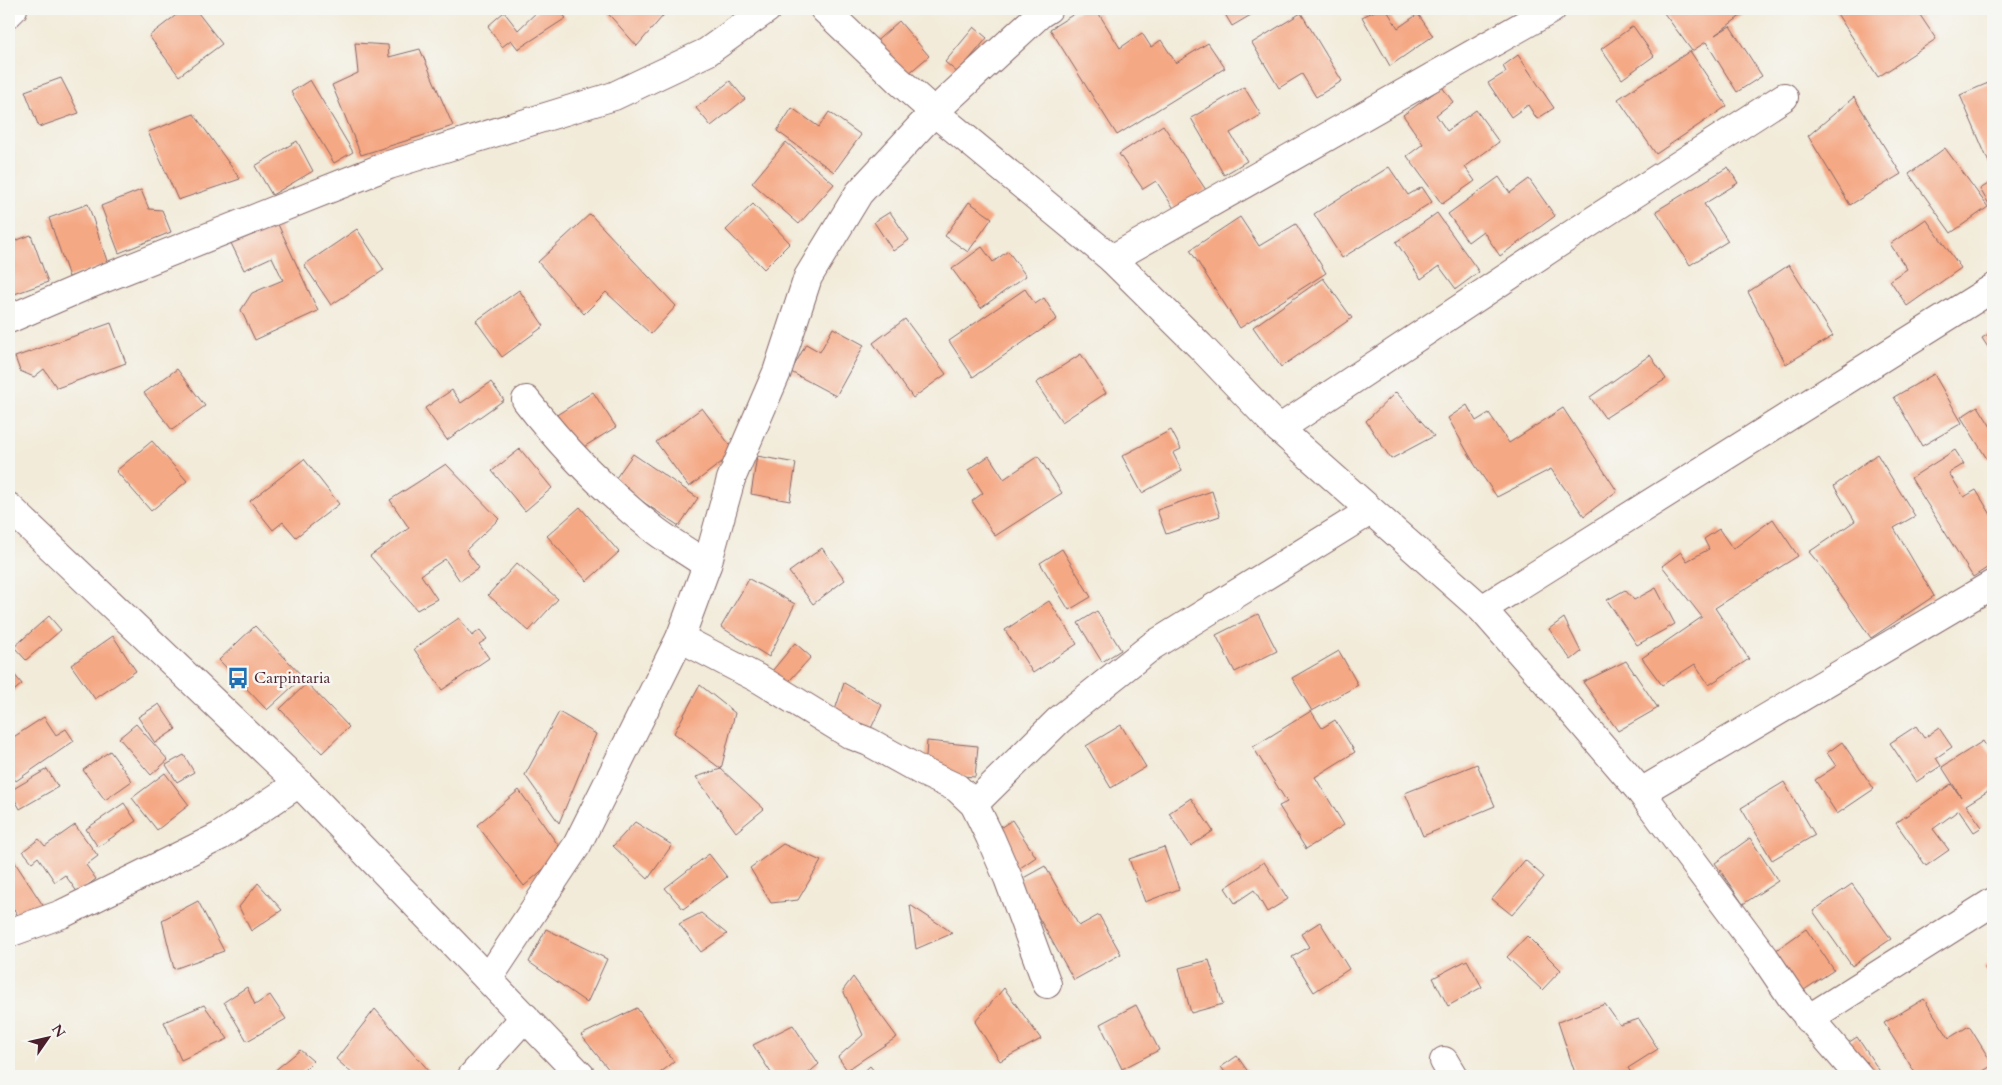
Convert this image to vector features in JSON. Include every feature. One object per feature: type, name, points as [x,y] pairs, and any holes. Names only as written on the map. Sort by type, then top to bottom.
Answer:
[{"type":"street","points":[[9,13],[13,9]]},
{"type":"street","points":[[9,319],[90,284],[390,165],[614,96],[707,52],[766,9]]},
{"type":"street","points":[[488,979],[577,844],[680,638],[707,565],[731,479],[777,372],[808,277],[859,192],[934,112],[1040,14],[1048,9]]},
{"type":"street","points":[[1112,259],[1552,9]]},
{"type":"street","points":[[838,13],[898,80],[1112,259],[1200,346],[1279,429],[1482,609],[1641,792],[1808,1019],[1859,1076]]},
{"type":"street","points":[[1279,429],[1557,244],[1784,97]]},
{"type":"street","points":[[1482,609],[1993,288]]},
{"type":"street","points":[[526,400],[549,429],[588,471],[656,531],[707,565]]},
{"type":"street","points":[[9,507],[300,783],[581,1076]]},
{"type":"street","points":[[974,804],[1059,720],[1152,646],[1370,511]]},
{"type":"street","points":[[1641,792],[1993,584]]},
{"type":"street","points":[[680,638],[761,680],[851,735],[869,742],[923,772],[957,788],[974,804],[1008,878],[1047,984]]},
{"type":"street","points":[[9,933],[62,914],[220,836],[300,783]]},
{"type":"street","points":[[1808,1019],[1993,902]]},
{"type":"street","points":[[472,1076],[524,1017]]},
{"type":"building","points":[[184,9],[195,9],[222,44],[179,76],[149,36]]},
{"type":"building","points":[[540,9],[558,9],[566,18],[518,49],[511,40],[502,47],[488,26],[504,12],[518,30]]},
{"type":"building","points":[[604,9],[669,9],[637,46]]},
{"type":"building","points":[[1082,9],[1096,9],[1120,48],[1142,33],[1151,47],[1161,40],[1176,63],[1208,43],[1225,68],[1117,135],[1050,29]]},
{"type":"building","points":[[1222,9],[1261,9],[1232,26]]},
{"type":"building","points":[[1379,9],[1386,9],[1398,28],[1418,14],[1433,36],[1390,66],[1362,17]]},
{"type":"building","points":[[1661,9],[1750,9],[1715,35],[1730,26],[1762,76],[1737,92],[1706,42],[1692,51]]},
{"type":"building","points":[[1834,9],[1916,9],[1936,39],[1878,77]]},
{"type":"building","points":[[1301,13],[1342,81],[1316,97],[1302,74],[1279,88],[1252,43]]},
{"type":"building","points":[[899,21],[929,56],[901,80],[872,45]]},
{"type":"building","points":[[1633,26],[1654,56],[1622,79],[1601,49]]},
{"type":"building","points":[[974,27],[987,38],[958,73],[945,62]]},
{"type":"building","points":[[355,43],[388,45],[389,57],[420,49],[453,126],[361,155],[332,85],[358,73]]},
{"type":"building","points":[[1690,51],[1727,106],[1656,154],[1618,99]]},
{"type":"building","points":[[1518,55],[1554,108],[1537,119],[1528,105],[1511,117],[1488,83],[1506,72],[1503,66]]},
{"type":"building","points":[[61,78],[79,113],[39,127],[25,91]]},
{"type":"building","points":[[310,80],[353,152],[334,163],[291,92]]},
{"type":"building","points":[[730,81],[745,99],[711,126],[696,108]]},
{"type":"building","points":[[1993,81],[1993,163],[1990,165],[1960,95]]},
{"type":"building","points":[[1244,87],[1261,115],[1230,133],[1247,161],[1224,175],[1191,118]]},
{"type":"building","points":[[1442,87],[1453,102],[1436,115],[1447,131],[1476,110],[1499,142],[1465,167],[1475,181],[1442,204],[1407,156],[1423,144],[1403,115]]},
{"type":"building","points":[[1854,97],[1901,174],[1850,205],[1808,136]]},
{"type":"building","points":[[792,108],[819,127],[829,112],[861,135],[834,172],[777,131]]},
{"type":"building","points":[[194,114],[240,179],[178,200],[148,132]]},
{"type":"building","points":[[1163,125],[1206,190],[1175,210],[1156,181],[1143,189],[1119,154]]},
{"type":"building","points":[[297,141],[313,171],[272,195],[255,166]]},
{"type":"building","points":[[786,142],[834,184],[799,224],[752,183]]},
{"type":"building","points":[[1945,148],[1988,207],[1951,233],[1909,174]]},
{"type":"building","points":[[1389,167],[1408,195],[1422,187],[1432,202],[1342,258],[1314,214]]},
{"type":"building","points":[[1728,167],[1738,183],[1704,204],[1728,241],[1690,265],[1656,211]]},
{"type":"building","points":[[1499,177],[1510,193],[1529,179],[1555,216],[1500,256],[1483,231],[1468,242],[1448,214]]},
{"type":"building","points":[[1993,181],[1993,211],[1980,189]]},
{"type":"building","points":[[141,190],[149,209],[162,210],[171,232],[119,253],[101,206]]},
{"type":"building","points":[[969,202],[992,218],[968,252],[945,236]]},
{"type":"building","points":[[88,204],[108,264],[69,277],[49,218]]},
{"type":"building","points":[[753,204],[790,243],[764,269],[726,230]]},
{"type":"building","points":[[890,212],[909,240],[893,251],[874,222]]},
{"type":"building","points":[[1437,213],[1479,272],[1456,289],[1439,266],[1421,279],[1396,242]]},
{"type":"building","points":[[590,214],[676,306],[651,334],[606,292],[584,314],[538,262]]},
{"type":"building","points":[[1240,217],[1259,246],[1296,224],[1326,273],[1240,328],[1190,250]]},
{"type":"building","points":[[1926,219],[1961,268],[1907,306],[1890,280],[1907,269],[1890,244]]},
{"type":"building","points":[[276,220],[318,311],[255,340],[241,310],[252,293],[283,280],[272,257],[244,270],[230,241]]},
{"type":"building","points":[[357,229],[384,270],[331,305],[304,265]]},
{"type":"building","points":[[31,235],[48,282],[9,296],[9,243]]},
{"type":"building","points":[[982,247],[993,262],[1008,251],[1026,276],[981,308],[952,269]]},
{"type":"building","points":[[1789,265],[1833,336],[1786,364],[1748,292]]},
{"type":"building","points":[[1323,278],[1352,318],[1281,367],[1253,327]]},
{"type":"building","points":[[1025,289],[1035,304],[1044,298],[1057,319],[973,377],[949,341]]},
{"type":"building","points":[[519,290],[544,326],[502,357],[476,321]]},
{"type":"building","points":[[905,319],[946,374],[913,398],[873,343]]},
{"type":"building","points":[[111,323],[126,363],[57,388],[44,369],[34,377],[20,371],[15,357]]},
{"type":"building","points":[[833,328],[864,345],[836,396],[791,372],[806,344],[820,352]]},
{"type":"building","points":[[1993,331],[1993,355],[1982,338]]},
{"type":"building","points":[[1081,354],[1106,393],[1062,422],[1036,383]]},
{"type":"building","points":[[1650,355],[1666,379],[1605,418],[1590,397]]},
{"type":"building","points":[[177,369],[205,406],[172,430],[144,393]]},
{"type":"building","points":[[1934,374],[1962,423],[1922,446],[1894,397]]},
{"type":"building","points":[[491,382],[504,400],[447,440],[425,408],[452,390],[461,403]]},
{"type":"building","points":[[593,392],[616,427],[574,453],[552,418]]},
{"type":"building","points":[[1396,392],[1434,436],[1391,459],[1366,421]]},
{"type":"building","points":[[1467,405],[1476,421],[1489,413],[1509,443],[1563,408],[1617,491],[1584,516],[1551,469],[1497,497],[1475,465],[1448,418]]},
{"type":"building","points":[[1978,406],[1991,427],[1993,425],[1993,455],[1987,459],[1961,417]]},
{"type":"building","points":[[702,408],[735,452],[689,487],[656,442]]},
{"type":"building","points":[[1171,430],[1181,449],[1173,453],[1182,471],[1142,493],[1122,456]]},
{"type":"building","points":[[152,441],[187,481],[151,511],[116,471]]},
{"type":"building","points":[[520,449],[552,488],[525,511],[492,471]]},
{"type":"building","points":[[1955,450],[1964,464],[1949,473],[1964,497],[1976,490],[1993,518],[1993,564],[1973,577],[1911,478]]},
{"type":"building","points":[[633,454],[698,498],[679,526],[613,482]]},
{"type":"building","points":[[1877,454],[1915,516],[1894,528],[1934,596],[1871,638],[1824,570],[1809,552],[1855,521],[1834,486]]},
{"type":"building","points":[[757,456],[796,463],[790,501],[751,494]]},
{"type":"building","points":[[989,456],[1004,479],[1038,456],[1062,493],[995,536],[972,501],[983,493],[968,470]]},
{"type":"building","points":[[304,459],[339,504],[296,537],[283,522],[273,530],[250,501]]},
{"type":"building","points":[[446,464],[499,519],[466,550],[479,568],[460,581],[445,559],[421,575],[437,599],[417,610],[370,556],[409,528],[390,500]]},
{"type":"building","points":[[1212,491],[1220,516],[1166,534],[1157,510]]},
{"type":"building","points":[[580,507],[619,552],[587,581],[547,536]]},
{"type":"building","points":[[1773,519],[1798,556],[1715,608],[1749,659],[1709,685],[1695,664],[1662,685],[1642,658],[1702,617],[1662,566],[1681,552],[1687,561],[1709,549],[1704,539],[1719,529],[1733,549]]},
{"type":"building","points":[[822,548],[845,580],[813,604],[789,572]]},
{"type":"building","points":[[1062,549],[1091,597],[1069,610],[1040,563]]},
{"type":"building","points":[[517,563],[558,599],[529,631],[488,595]]},
{"type":"building","points":[[749,579],[795,604],[769,657],[721,627]]},
{"type":"building","points":[[1656,588],[1675,624],[1637,645],[1607,600],[1625,590],[1634,600]]},
{"type":"building","points":[[1049,601],[1077,644],[1033,673],[1005,630]]},
{"type":"building","points":[[1097,611],[1121,650],[1102,662],[1078,623]]},
{"type":"building","points":[[1258,614],[1277,651],[1235,672],[1216,635]]},
{"type":"building","points":[[49,616],[61,630],[26,660],[14,647]]},
{"type":"building","points":[[459,618],[472,636],[480,630],[487,639],[479,644],[489,658],[442,690],[414,649]]},
{"type":"building","points":[[1564,618],[1581,652],[1571,660],[1549,629]]},
{"type":"building","points":[[255,626],[303,677],[267,710],[219,660]]},
{"type":"building","points":[[113,636],[136,671],[95,699],[71,665]]},
{"type":"building","points":[[795,643],[811,657],[782,689],[768,676]]},
{"type":"building","points":[[1339,651],[1358,685],[1312,711],[1292,678]]},
{"type":"building","points":[[1626,661],[1658,708],[1618,731],[1583,682]]},
{"type":"building","points":[[9,668],[22,684],[9,695]]},
{"type":"building","points":[[307,683],[349,727],[322,753],[280,709]]},
{"type":"building","points":[[844,683],[882,705],[866,739],[832,719]]},
{"type":"building","points":[[700,685],[735,713],[721,769],[674,733]]},
{"type":"building","points":[[159,704],[176,729],[155,743],[138,717]]},
{"type":"building","points":[[1311,711],[1322,728],[1335,720],[1355,752],[1315,777],[1344,825],[1306,849],[1279,806],[1287,802],[1253,747]]},
{"type":"building","points":[[559,712],[596,734],[559,823],[525,775]]},
{"type":"building","points":[[44,717],[56,735],[66,729],[74,741],[16,781],[9,771],[9,740]]},
{"type":"building","points":[[136,724],[168,760],[151,775],[119,738]]},
{"type":"building","points":[[1121,725],[1146,767],[1111,788],[1086,746]]},
{"type":"building","points":[[1916,726],[1924,738],[1939,728],[1952,747],[1936,758],[1941,766],[1916,782],[1890,743]]},
{"type":"building","points":[[927,741],[978,746],[975,777],[925,773]]},
{"type":"building","points":[[1983,741],[1993,758],[1993,788],[1966,805],[1982,827],[1974,832],[1959,810],[1933,829],[1949,850],[1926,866],[1896,823],[1951,784],[1961,797],[1942,767]]},
{"type":"building","points":[[1842,742],[1874,789],[1837,814],[1815,780],[1836,766],[1827,753]]},
{"type":"building","points":[[110,751],[132,781],[105,800],[83,770]]},
{"type":"building","points":[[184,755],[194,772],[177,782],[166,765]]},
{"type":"building","points":[[1477,764],[1495,806],[1423,836],[1405,793]]},
{"type":"building","points":[[47,769],[58,787],[20,809],[10,791]]},
{"type":"building","points":[[721,769],[764,809],[736,832],[696,777]]},
{"type":"building","points":[[165,773],[189,805],[157,830],[132,798]]},
{"type":"building","points":[[1784,782],[1815,835],[1772,860],[1741,808]]},
{"type":"building","points":[[519,790],[563,852],[524,886],[477,825]]},
{"type":"building","points":[[1191,798],[1213,831],[1191,846],[1169,813]]},
{"type":"building","points":[[124,803],[136,821],[98,847],[86,829]]},
{"type":"building","points":[[1012,820],[1036,857],[1010,875],[985,838]]},
{"type":"building","points":[[635,822],[672,845],[648,879],[613,846]]},
{"type":"building","points":[[75,825],[98,856],[86,865],[96,879],[78,893],[65,875],[55,882],[38,857],[32,862],[23,851],[39,839],[45,846]]},
{"type":"building","points":[[1750,838],[1778,881],[1743,904],[1715,863]]},
{"type":"building","points":[[783,844],[821,861],[798,900],[771,903],[750,868]]},
{"type":"building","points":[[1164,847],[1179,889],[1145,902],[1129,859]]},
{"type":"building","points":[[709,854],[727,877],[683,909],[665,888]]},
{"type":"building","points":[[1525,860],[1544,877],[1512,915],[1492,899]]},
{"type":"building","points":[[14,861],[44,907],[22,922],[11,905],[9,906],[9,864]]},
{"type":"building","points":[[1264,862],[1288,899],[1267,912],[1254,890],[1235,903],[1225,888]]},
{"type":"building","points":[[1045,866],[1079,926],[1099,915],[1121,954],[1074,980],[1018,881]]},
{"type":"building","points":[[258,883],[282,910],[251,931],[239,907]]},
{"type":"building","points":[[1852,884],[1891,939],[1852,966],[1813,911]]},
{"type":"building","points":[[198,901],[224,951],[174,969],[162,920]]},
{"type":"building","points":[[910,905],[953,933],[916,949]]},
{"type":"building","points":[[701,913],[727,934],[701,952],[679,924]]},
{"type":"building","points":[[1320,922],[1349,969],[1314,992],[1292,957],[1309,947],[1301,934]]},
{"type":"building","points":[[546,929],[607,959],[587,1003],[529,962]]},
{"type":"building","points":[[1806,929],[1834,970],[1792,998],[1765,958]]},
{"type":"building","points":[[1527,936],[1561,970],[1542,990],[1507,957]]},
{"type":"building","points":[[1209,960],[1223,1004],[1191,1013],[1179,968]]},
{"type":"building","points":[[1467,960],[1482,987],[1448,1006],[1433,978]]},
{"type":"building","points":[[1993,962],[1993,983],[1985,968]]},
{"type":"building","points":[[853,977],[897,1037],[847,1070],[838,1057],[863,1035],[843,990]]},
{"type":"building","points":[[247,987],[255,1005],[270,995],[286,1019],[247,1041],[224,1002]]},
{"type":"building","points":[[1004,988],[1041,1039],[1000,1061],[975,1022]]},
{"type":"building","points":[[1924,999],[1949,1038],[1969,1026],[1993,1065],[1975,1076],[1917,1076],[1884,1023]]},
{"type":"building","points":[[1605,1004],[1620,1025],[1639,1019],[1658,1049],[1628,1068],[1633,1076],[1576,1076],[1558,1022]]},
{"type":"building","points":[[204,1005],[228,1039],[181,1060],[164,1022]]},
{"type":"building","points":[[1136,1005],[1159,1050],[1122,1069],[1100,1024]]},
{"type":"building","points":[[637,1008],[674,1062],[656,1076],[614,1076],[581,1035]]},
{"type":"building","points":[[375,1009],[430,1072],[426,1076],[355,1076],[336,1059]]},
{"type":"building","points":[[793,1025],[819,1064],[805,1076],[773,1076],[753,1045]]},
{"type":"building","points":[[1857,1037],[1883,1076],[1854,1076],[1837,1050]]},
{"type":"building","points":[[300,1050],[313,1061],[298,1076],[268,1076]]},
{"type":"building","points":[[1237,1056],[1251,1076],[1228,1076],[1221,1067]]},
{"type":"building","points":[[870,1066],[878,1076],[859,1076]]},
{"type":"place","name":"Carpintaria","points":[[238,678]]}]
